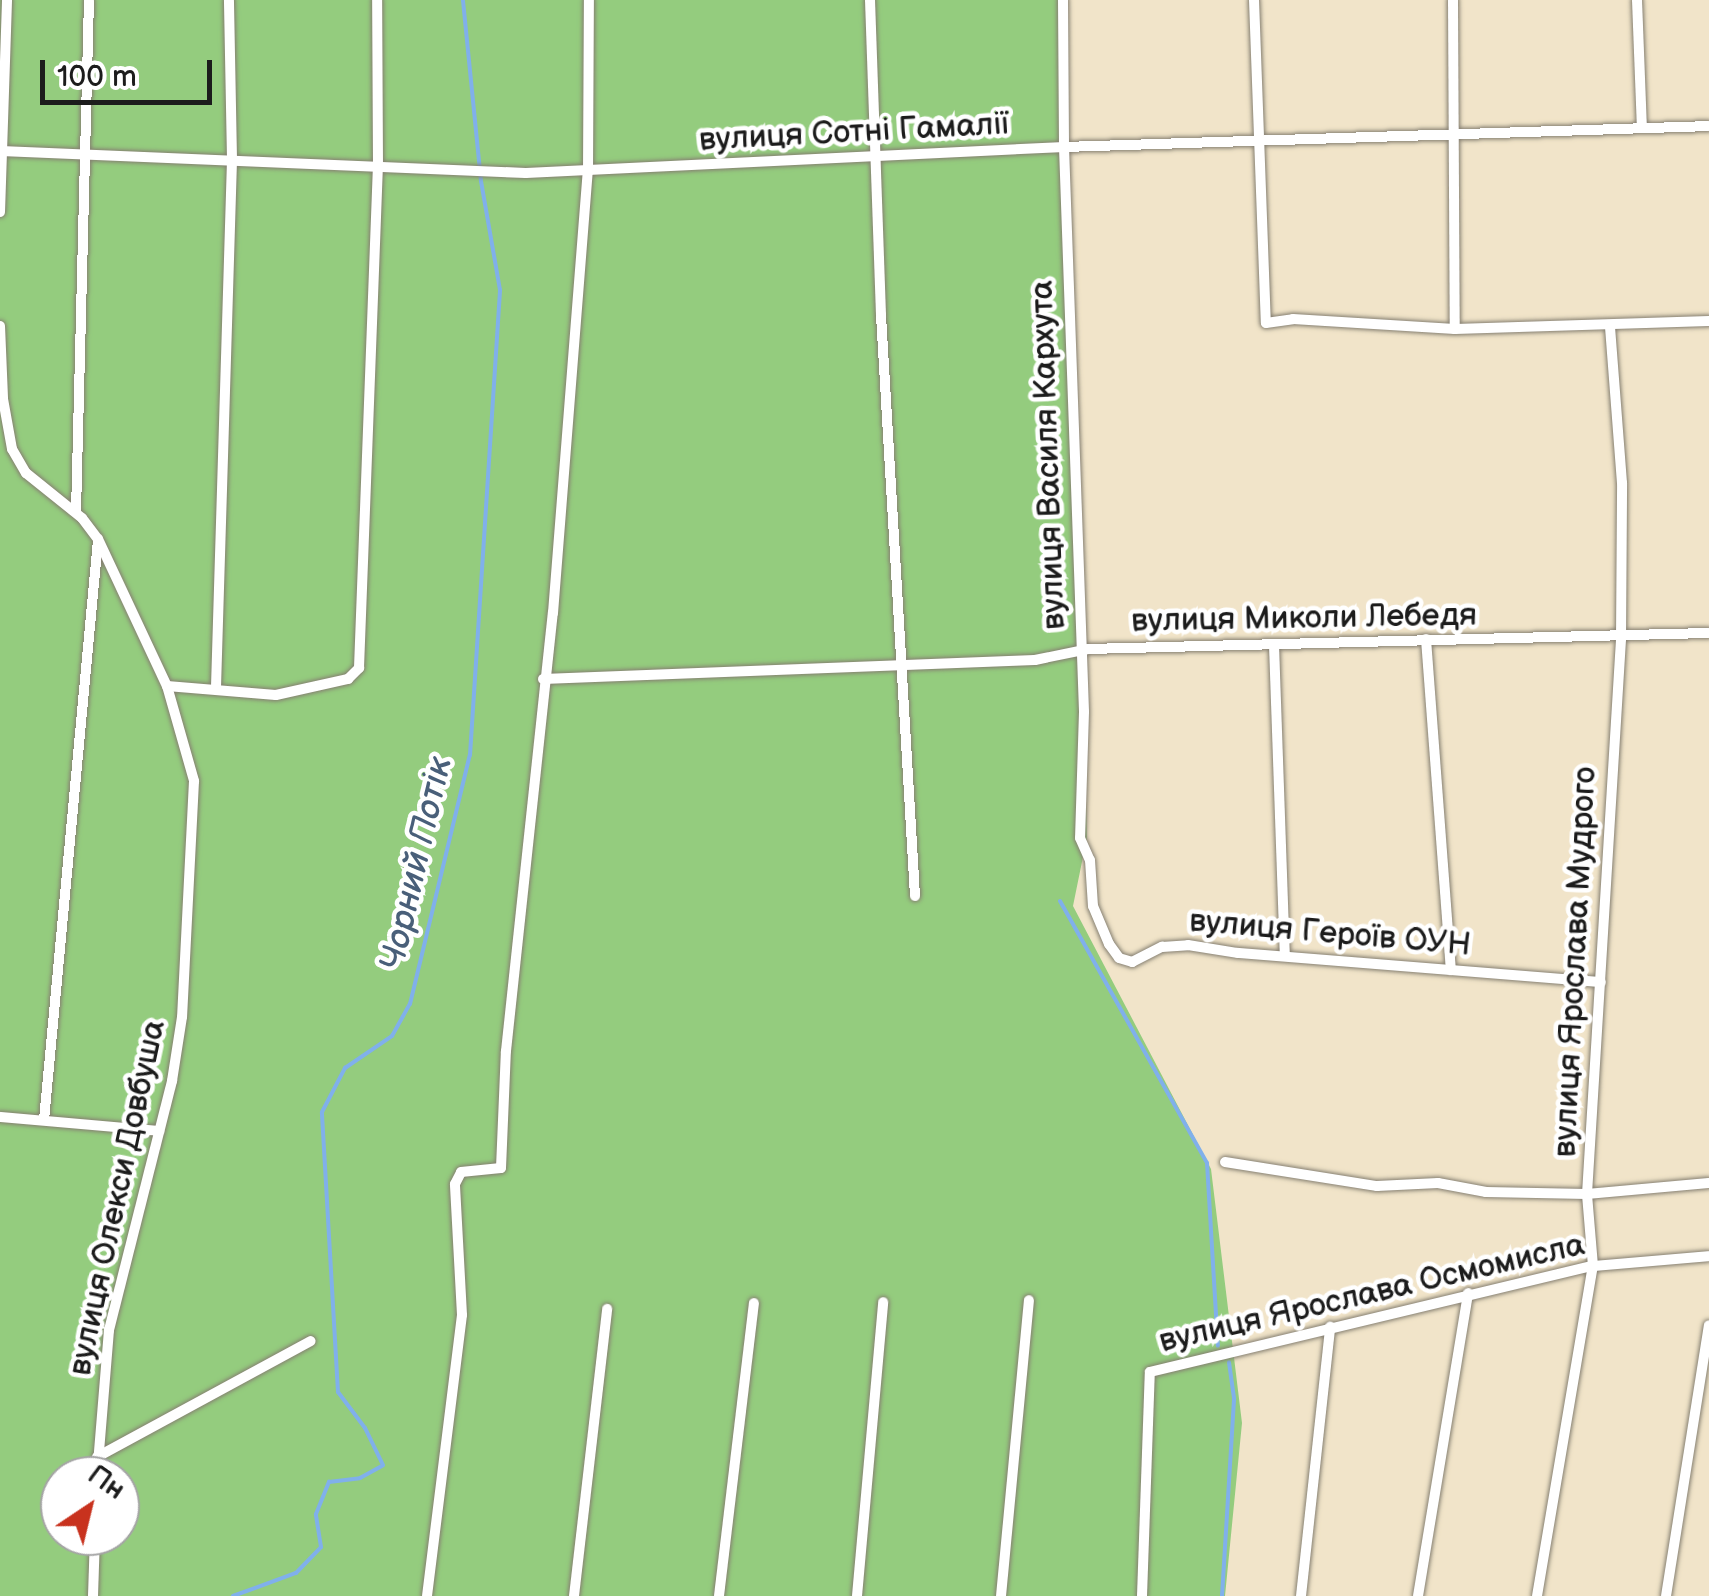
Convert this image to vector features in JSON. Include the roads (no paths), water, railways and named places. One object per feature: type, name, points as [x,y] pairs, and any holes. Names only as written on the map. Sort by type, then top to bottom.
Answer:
[{"type":"street","points":[[0,212],[7,0]]},
{"type":"street","points":[[76,512],[89,0]]},
{"type":"street","points":[[216,687],[232,159],[229,0]]},
{"type":"street","points":[[167,686],[216,687],[276,696],[348,679],[359,668],[378,165],[377,0]]},
{"type":"street","points":[[427,1596],[462,1315],[454,1184],[461,1172],[501,1168],[506,1051],[553,613],[588,172],[589,0]]},
{"type":"street","points":[[870,0],[915,896]]},
{"type":"street","name":"вулиця Василя Кархута","points":[[1063,0],[1064,148],[1085,767],[1080,838],[1090,860],[1093,906]]},
{"type":"street","points":[[1254,0],[1266,324],[1292,319],[1455,329],[1709,321]]},
{"type":"street","points":[[1453,0],[1455,329]]},
{"type":"street","points":[[1637,0],[1642,128]]},
{"type":"street","name":"вулиця Сотні Гамалії","points":[[1,151],[490,172],[588,172],[1064,148],[1709,126]]},
{"type":"street","name":"вулиця Олекси Довбуша","points":[[0,326],[6,450],[35,482],[76,512],[98,539],[167,686],[189,754],[194,791],[182,1017],[159,1131],[114,1304],[97,1456]]},
{"type":"street","name":"вулиця Ярослава Мудрого","points":[[1537,1596],[1592,1266],[1586,1194],[1620,639],[1622,484],[1610,326]]},
{"type":"street","points":[[44,1120],[98,539]]},
{"type":"street","name":"вулиця Миколи Лебедя","points":[[543,679],[1034,660],[1080,650],[1426,639],[1620,639],[1709,633]]},
{"type":"street","points":[[1426,639],[1452,970]]},
{"type":"street","points":[[1274,645],[1285,956]]},
{"type":"street","name":"вулиця Героїв ОУН","points":[[1093,906],[1112,950],[1125,960],[1137,962],[1167,946],[1188,945],[1600,982]]},
{"type":"street","points":[[0,1117],[159,1131]]},
{"type":"street","points":[[1224,1162],[1377,1186],[1438,1183],[1486,1192],[1586,1194],[1709,1182]]},
{"type":"street","name":"вулиця Ярослава Осмомисла","points":[[1142,1596],[1150,1372],[1592,1266],[1709,1256]]},
{"type":"street","points":[[1418,1596],[1468,1293]]},
{"type":"street","points":[[1001,1596],[1029,1300]]},
{"type":"street","points":[[858,1596],[883,1302]]},
{"type":"street","points":[[718,1596],[754,1303]]},
{"type":"street","points":[[574,1596],[607,1309]]},
{"type":"street","points":[[1666,1596],[1709,1325]]},
{"type":"street","points":[[1301,1596],[1330,1326]]},
{"type":"street","points":[[99,1456],[311,1342]]},
{"type":"street","points":[[92,1596],[93,1556]]},
{"type":"waterway","name":"Чорний Потік","points":[[233,1596],[296,1573],[321,1547],[316,1514],[329,1482],[360,1478],[383,1465],[365,1428],[338,1392],[322,1112],[345,1068],[392,1036],[410,1004],[470,755],[500,290],[481,181],[463,0]]},
{"type":"waterway","points":[[1060,901],[1207,1163],[1218,1346]]},
{"type":"waterway","points":[[1222,1596],[1234,1398],[1229,1362]]}]
